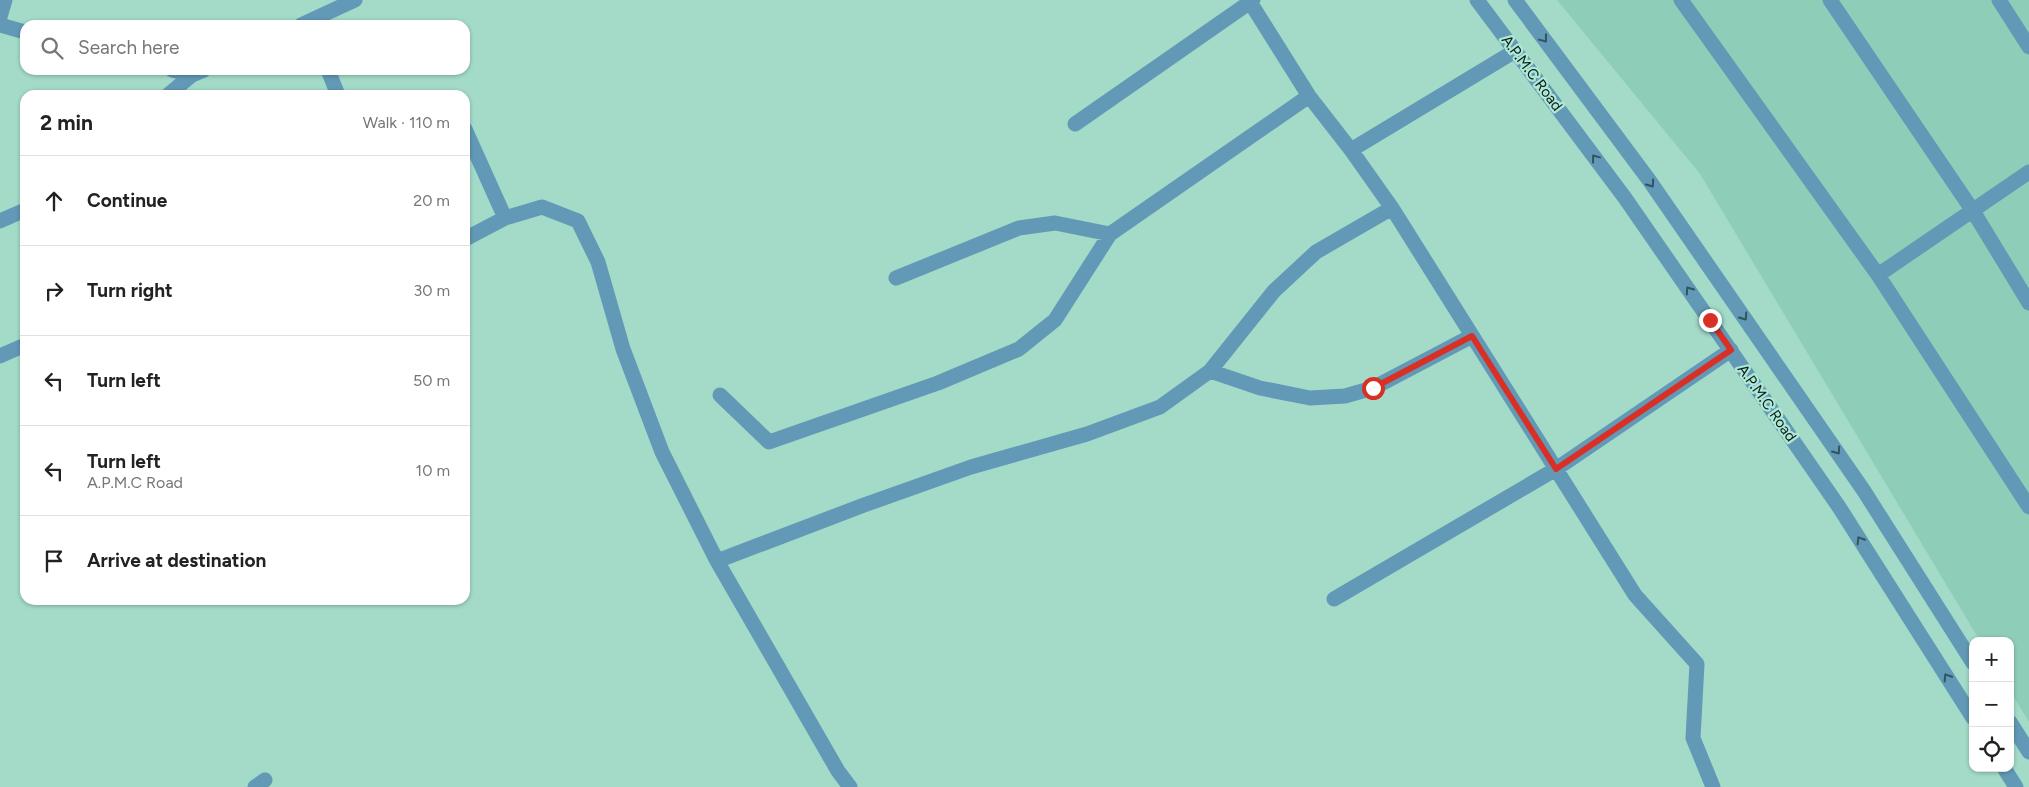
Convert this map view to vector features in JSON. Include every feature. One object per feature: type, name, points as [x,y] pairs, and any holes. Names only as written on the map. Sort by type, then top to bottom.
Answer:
[{"type":"street","points":[[0,17],[5,0]]},
{"type":"street","points":[[315,20],[356,0]]},
{"type":"street","name":"A.P.M.C Road","points":[[1477,0],[1625,198],[1840,507],[1969,712]]},
{"type":"street","name":"A.P.M.C Road","points":[[1515,0],[1649,180],[1853,474],[1969,656]]},
{"type":"street","points":[[1681,0],[1878,275],[2029,507]]},
{"type":"street","points":[[1830,0],[1973,211],[2029,303]]},
{"type":"street","points":[[1999,0],[2029,47]]},
{"type":"street","points":[[1075,124],[1251,1],[1309,96],[1351,150],[1392,208],[1635,595],[1697,664],[1693,738],[1712,787]]},
{"type":"street","points":[[0,25],[20,31]]},
{"type":"street","points":[[1351,150],[1515,51]]},
{"type":"street","points":[[175,90],[195,75]]},
{"type":"street","points":[[330,75],[336,90]]},
{"type":"street","points":[[720,396],[769,442],[938,383],[1019,349],[1055,320],[1110,234],[1309,96]]},
{"type":"street","points":[[470,140],[505,218]]},
{"type":"street","points":[[1878,275],[2029,172]]},
{"type":"street","points":[[470,236],[505,218],[542,208],[578,221],[598,262],[624,349],[662,452],[718,561],[838,771],[850,787]]},
{"type":"street","points":[[718,561],[864,505],[971,468],[1087,434],[1160,407],[1210,371],[1274,292],[1316,252],[1392,208]]},
{"type":"street","points":[[0,221],[20,212]]},
{"type":"street","points":[[896,278],[1019,228],[1055,224],[1110,234]]},
{"type":"street","points":[[1210,371],[1260,388],[1310,398],[1345,396],[1373,388],[1472,336]]},
{"type":"street","points":[[0,356],[20,347]]},
{"type":"street","points":[[1334,599],[1556,469],[1731,350]]},
{"type":"street","points":[[2013,727],[2029,752]]},
{"type":"street","points":[[2007,772],[2016,787]]},
{"type":"shaded area","points":[[1557,0],[2029,0],[2029,722],[2014,698],[2014,637],[1978,637],[1700,174]]},
{"type":"route","points":[[1373,388],[1472,336],[1556,469],[1731,350],[1710,320]]}]
